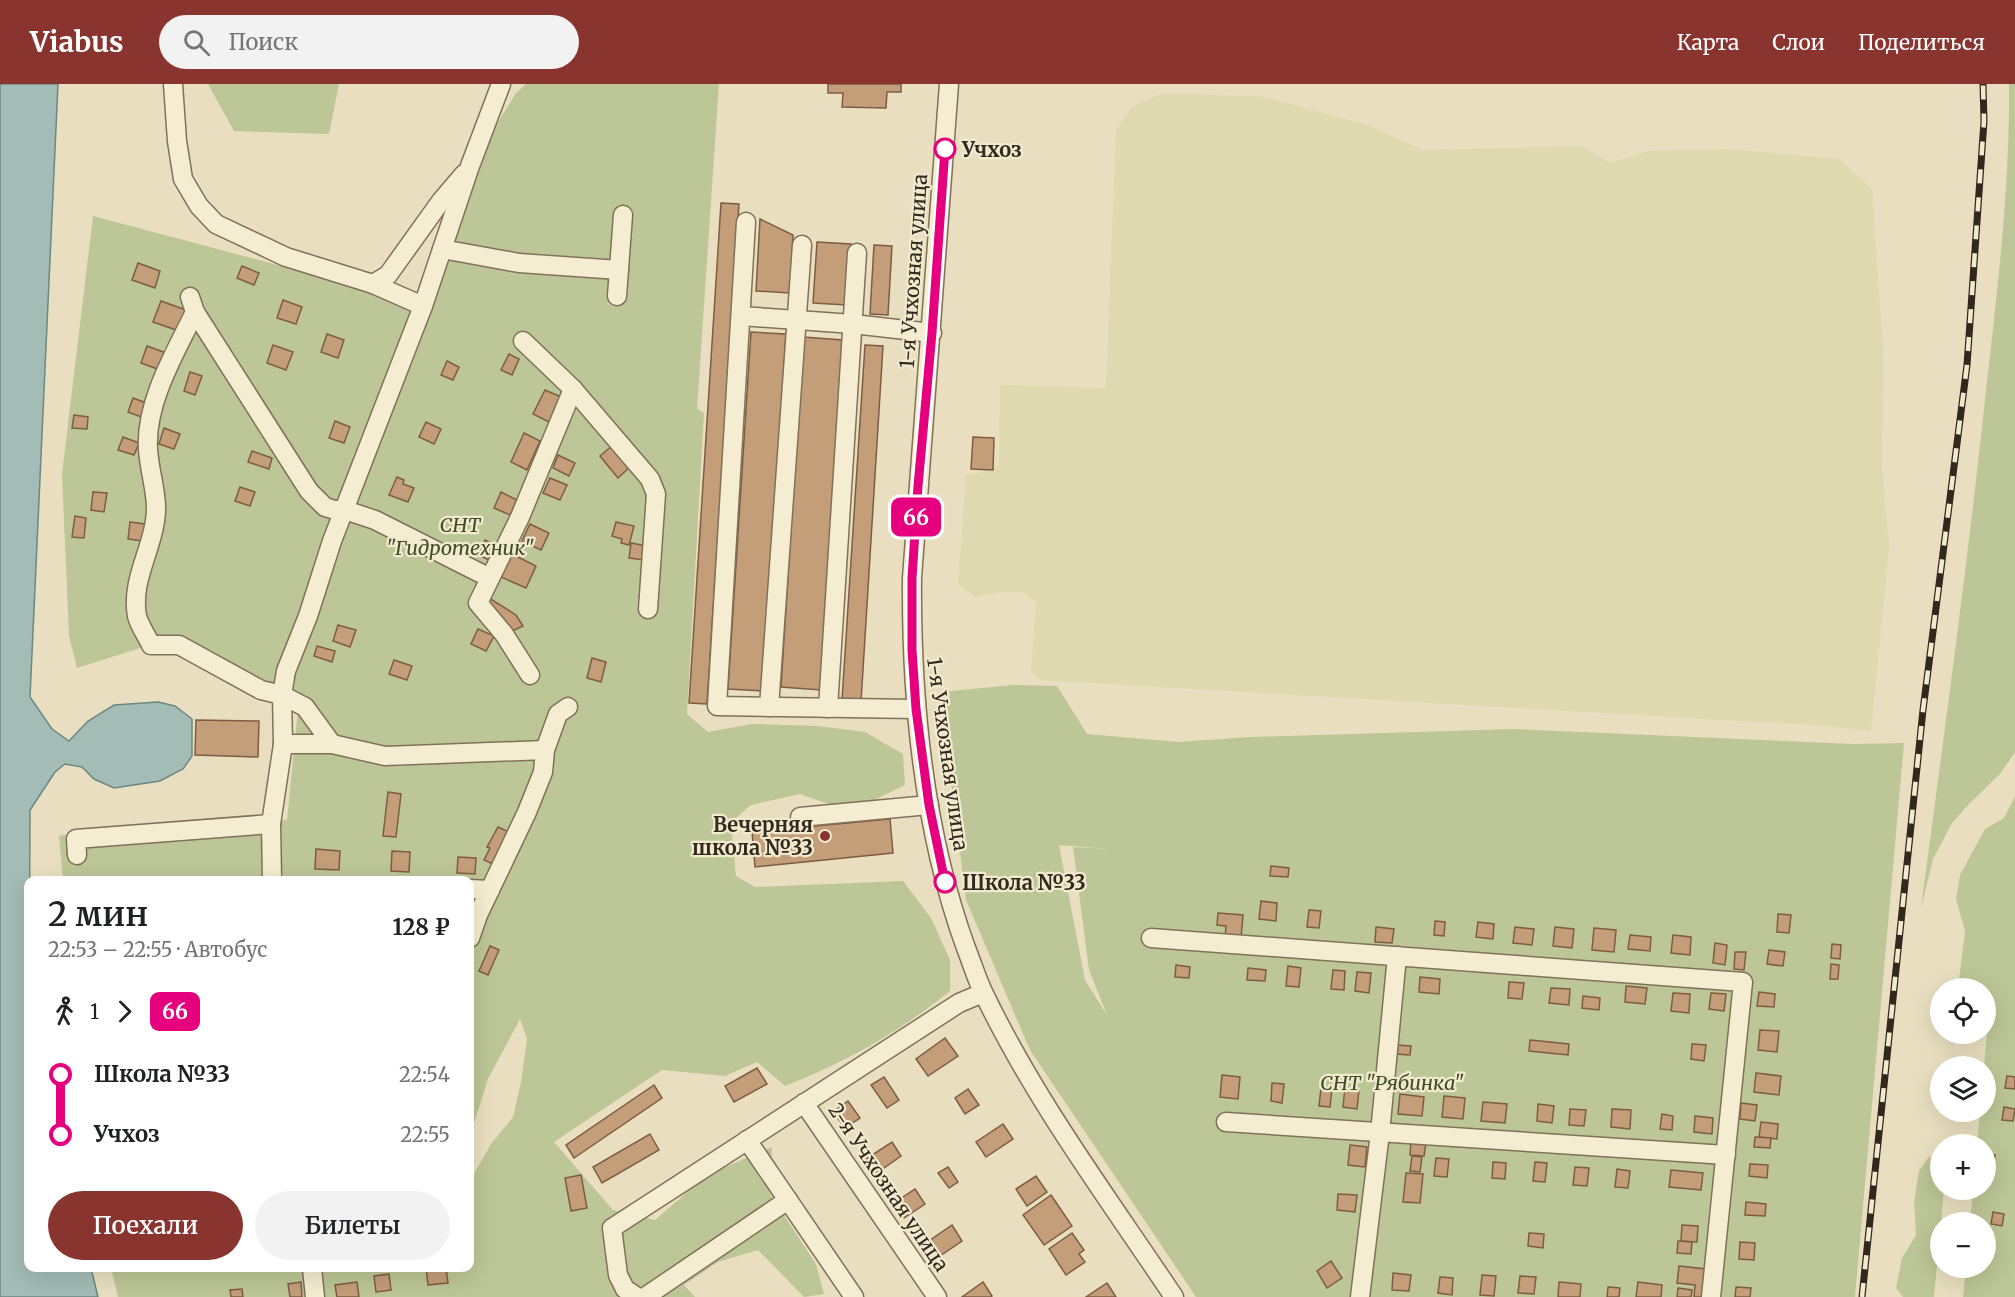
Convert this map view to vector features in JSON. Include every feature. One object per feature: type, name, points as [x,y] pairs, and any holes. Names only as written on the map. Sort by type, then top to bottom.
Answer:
[{"type":"street","points":[[173,84],[177,141],[183,178],[199,206],[216,224],[286,257],[373,284],[423,306]]},
{"type":"street","points":[[272,876],[271,824],[283,744],[282,695],[286,671],[308,616],[332,541],[423,306],[501,84]]},
{"type":"street","name":"1-я Учхозная улица","points":[[950,84],[912,578],[912,650],[916,709],[929,805],[943,875],[958,925],[983,993],[1034,1088],[1174,1297]]},
{"type":"street","points":[[373,284],[388,275],[441,201],[471,166]]},
{"type":"street","points":[[617,296],[623,214]]},
{"type":"street","points":[[746,222],[717,706],[916,709]]},
{"type":"street","points":[[769,707],[802,245]]},
{"type":"street","points":[[442,249],[519,263],[619,270]]},
{"type":"street","points":[[828,708],[857,252]]},
{"type":"street","points":[[332,744],[305,707],[282,695],[261,690],[179,645],[151,645],[138,617],[136,589],[152,537],[156,508],[148,447],[150,421],[164,375],[192,305],[309,491],[325,507],[345,510],[375,520],[490,578]]},
{"type":"street","points":[[741,316],[853,324],[932,333]]},
{"type":"street","points":[[523,341],[573,389],[650,479],[656,494],[648,609]]},
{"type":"street","points":[[530,675],[504,634],[478,603],[520,517],[573,389]]},
{"type":"street","points":[[474,928],[543,772],[545,750],[558,714],[568,707]]},
{"type":"street","points":[[283,744],[332,744],[385,756],[545,750]]},
{"type":"street","points":[[800,817],[929,805]]},
{"type":"street","points":[[77,855],[76,839],[271,824]]},
{"type":"street","points":[[474,889],[490,890]]},
{"type":"street","points":[[1151,938],[1743,982],[1711,1297]]},
{"type":"street","points":[[1360,1297],[1380,1133],[1397,956]]},
{"type":"street","points":[[637,1297],[625,1289],[618,1275],[612,1228],[958,1003],[983,993]]},
{"type":"street","name":"2-я Учхозная улица","points":[[804,1103],[937,1297]]},
{"type":"street","points":[[1226,1122],[1726,1155]]},
{"type":"street","points":[[747,1140],[854,1297]]},
{"type":"street","points":[[645,1297],[788,1200]]},
{"type":"street","points":[[312,1272],[315,1297]]},
{"type":"shaded area","points":[[1162,93],[1265,97],[1370,126],[1422,150],[1582,146],[1610,163],[1649,151],[1726,149],[1839,159],[1872,189],[1883,350],[1882,466],[1889,547],[1871,731],[1828,726],[1039,680],[1031,672],[1036,602],[1023,592],[1000,592],[975,597],[958,584],[966,475],[999,466],[1000,385],[1106,388],[1116,130],[1132,107]]},
{"type":"green space","points":[[208,84],[339,84],[329,134],[234,131]]},
{"type":"green space","name":"СНТ \"Гидротехник\"","points":[[526,84],[719,84],[697,409],[704,413],[687,714],[708,732],[752,724],[818,726],[865,732],[903,754],[905,785],[868,803],[834,806],[800,794],[751,805],[731,822],[736,876],[755,887],[903,881],[931,918],[950,960],[950,991],[892,1033],[829,1067],[785,1086],[757,1062],[725,1076],[662,1070],[554,1142],[613,1210],[655,1220],[707,1175],[772,1147],[770,1194],[816,1264],[824,1294],[804,1297],[758,1250],[718,1262],[684,1285],[695,1297],[118,1297],[112,1272],[474,1272],[474,1175],[491,1144],[513,1117],[527,1039],[520,1019],[488,1079],[474,1123],[474,876],[63,876],[59,836],[287,820],[299,699],[159,642],[77,668],[69,636],[62,474],[93,216],[357,286],[428,309],[495,127],[516,93]]},
{"type":"green space","points":[[2009,84],[2015,84],[2015,752],[2000,774],[1952,823],[1933,859],[1921,908],[1970,534],[1997,287],[2005,206]]},
{"type":"green space","name":"СНТ \"Рябинка\"","points":[[1013,685],[1057,686],[1087,734],[1178,742],[1250,737],[1514,729],[1854,744],[1904,743],[1855,1297],[1196,1297],[1030,1050],[966,900],[940,692]],"holes":[[[1059,845],[1110,849],[1073,847],[1089,970],[1107,1015],[1085,980]]]},
{"type":"green space","points":[[2015,796],[2015,1297],[1963,1297],[1965,1278],[1996,1278],[1996,1212],[1971,1212],[1972,1200],[1996,1200],[1996,1134],[1978,1134],[1979,1122],[1996,1122],[1996,1056],[1985,1056],[1986,1044],[1996,1044],[1996,978],[1959,978],[1965,931],[1956,899],[1960,875],[1985,829],[2004,818]]},
{"type":"green space","points":[[1930,1157],[1930,1200],[1943,1200],[1942,1212],[1930,1212],[1930,1278],[1936,1278],[1934,1297],[1903,1297],[1896,1288],[1902,1258],[1916,1235],[1914,1202],[1919,1171]]},
{"type":"water","points":[[0,84],[58,84],[30,697],[52,729],[69,741],[88,721],[114,705],[158,702],[175,706],[192,719],[192,756],[183,769],[160,781],[114,788],[94,779],[82,767],[65,764],[55,772],[30,810],[30,876],[24,876],[24,1272],[92,1272],[98,1297],[0,1297]]},
{"type":"building","points":[[828,84],[901,84],[901,92],[887,92],[886,108],[842,107],[843,93],[828,93]]},
{"type":"building","points":[[721,203],[739,204],[707,704],[689,703]]},
{"type":"building","points":[[760,219],[793,235],[790,293],[756,291]]},
{"type":"building","points":[[817,242],[851,244],[847,305],[813,303]]},
{"type":"building","points":[[874,245],[892,246],[888,315],[870,314]]},
{"type":"building","points":[[138,263],[160,271],[155,288],[132,280]]},
{"type":"building","points":[[242,266],[259,273],[254,285],[237,278]]},
{"type":"building","points":[[283,300],[302,307],[296,324],[277,318]]},
{"type":"building","points":[[161,301],[186,310],[179,331],[153,322]]},
{"type":"building","points":[[751,332],[786,334],[763,691],[728,689]]},
{"type":"building","points":[[327,334],[344,340],[338,358],[321,352]]},
{"type":"building","points":[[803,337],[843,340],[821,690],[781,687]]},
{"type":"building","points":[[273,345],[293,352],[286,370],[267,363]]},
{"type":"building","points":[[865,345],[883,346],[861,702],[842,700]]},
{"type":"building","points":[[147,346],[166,353],[160,370],[141,363]]},
{"type":"building","points":[[509,354],[519,359],[512,375],[501,370]]},
{"type":"building","points":[[447,361],[459,367],[453,380],[441,375]]},
{"type":"building","points":[[190,372],[202,376],[195,395],[184,391]]},
{"type":"building","points":[[545,390],[561,397],[549,422],[533,414]]},
{"type":"building","points":[[133,398],[149,404],[144,418],[128,412]]},
{"type":"building","points":[[74,415],[88,417],[87,429],[72,428]]},
{"type":"building","points":[[335,421],[350,427],[344,443],[329,438]]},
{"type":"building","points":[[426,422],[441,429],[434,444],[419,437]]},
{"type":"building","points":[[164,428],[180,434],[174,449],[159,444]]},
{"type":"building","points":[[524,433],[540,441],[527,470],[511,462]]},
{"type":"building","points":[[123,437],[139,443],[134,455],[118,450]]},
{"type":"building","points":[[973,437],[994,438],[993,470],[971,469]]},
{"type":"building","points":[[613,445],[631,466],[618,478],[600,456]]},
{"type":"building","points":[[252,451],[272,458],[269,469],[248,462]]},
{"type":"building","points":[[558,455],[575,463],[569,476],[553,468]]},
{"type":"building","points":[[397,477],[404,480],[403,484],[414,488],[408,502],[389,495]]},
{"type":"building","points":[[550,478],[567,485],[560,500],[543,493]]},
{"type":"building","points":[[240,487],[255,492],[250,506],[235,501]]},
{"type":"building","points":[[93,492],[107,493],[104,512],[91,510]]},
{"type":"building","points":[[501,492],[517,500],[510,515],[494,508]]},
{"type":"building","points":[[75,516],[86,518],[84,538],[72,537]]},
{"type":"building","points":[[130,522],[145,524],[143,541],[128,539]]},
{"type":"building","points":[[616,522],[634,526],[629,545],[621,543],[622,539],[612,536]]},
{"type":"building","points":[[530,524],[549,533],[541,550],[522,541]]},
{"type":"building","points":[[485,540],[498,546],[491,561],[478,555]]},
{"type":"building","points":[[631,543],[648,546],[645,560],[629,558]]},
{"type":"building","points":[[512,554],[536,566],[526,588],[501,577]]},
{"type":"building","points":[[489,598],[516,615],[523,626],[508,633],[484,607]]},
{"type":"building","points":[[338,625],[356,630],[350,647],[333,641]]},
{"type":"building","points":[[478,629],[494,636],[486,651],[471,644]]},
{"type":"building","points":[[317,646],[335,651],[332,662],[314,656]]},
{"type":"building","points":[[592,658],[606,662],[601,682],[587,678]]},
{"type":"building","points":[[394,660],[412,666],[407,680],[389,674]]},
{"type":"building","points":[[196,720],[259,721],[258,757],[195,755]]},
{"type":"building","points":[[388,792],[401,794],[396,837],[383,836]]},
{"type":"building","points":[[890,819],[893,853],[755,867],[752,832]]},
{"type":"building","points":[[498,827],[511,833],[495,865],[484,860],[490,848],[487,847]]},
{"type":"building","points":[[316,849],[340,851],[339,870],[315,869]]},
{"type":"building","points":[[392,851],[410,852],[409,872],[391,871]]},
{"type":"building","points":[[458,857],[476,858],[475,874],[457,873]]},
{"type":"building","points":[[1271,866],[1289,868],[1288,877],[1270,876]]},
{"type":"building","points":[[1261,901],[1277,903],[1276,921],[1259,919]]},
{"type":"building","points":[[1309,910],[1321,911],[1319,928],[1307,927]]},
{"type":"building","points":[[1218,913],[1243,915],[1241,938],[1225,937],[1226,926],[1217,925]]},
{"type":"building","points":[[1778,914],[1791,915],[1789,933],[1777,932]]},
{"type":"building","points":[[1435,921],[1445,922],[1444,936],[1434,935]]},
{"type":"building","points":[[1478,922],[1494,924],[1493,939],[1476,937]]},
{"type":"building","points":[[1376,927],[1394,929],[1392,943],[1375,942]]},
{"type":"building","points":[[1515,927],[1534,929],[1532,945],[1513,943]]},
{"type":"building","points":[[1555,927],[1574,929],[1572,948],[1553,946]]},
{"type":"building","points":[[1594,928],[1616,930],[1614,952],[1592,950]]},
{"type":"building","points":[[1630,935],[1651,937],[1650,951],[1628,949]]},
{"type":"building","points":[[1673,935],[1691,937],[1690,955],[1671,953]]},
{"type":"building","points":[[1715,943],[1727,945],[1725,965],[1713,963]]},
{"type":"building","points":[[1832,944],[1841,945],[1840,959],[1831,958]]},
{"type":"building","points":[[490,946],[499,950],[488,975],[479,971]]},
{"type":"building","points":[[1769,950],[1785,952],[1783,966],[1767,964]]},
{"type":"building","points":[[1735,952],[1746,952],[1744,970],[1734,969]]},
{"type":"building","points":[[1831,964],[1839,965],[1838,979],[1830,979]]},
{"type":"building","points":[[1176,965],[1190,967],[1189,978],[1175,977]]},
{"type":"building","points":[[1288,966],[1301,968],[1299,987],[1286,986]]},
{"type":"building","points":[[1248,968],[1266,970],[1265,981],[1247,980]]},
{"type":"building","points":[[1333,970],[1345,971],[1344,990],[1331,989]]},
{"type":"building","points":[[1357,972],[1371,973],[1369,993],[1355,991]]},
{"type":"building","points":[[1420,977],[1440,979],[1439,994],[1419,992]]},
{"type":"building","points":[[1509,982],[1524,983],[1522,999],[1508,998]]},
{"type":"building","points":[[1626,986],[1647,988],[1645,1004],[1625,1002]]},
{"type":"building","points":[[1551,988],[1570,989],[1569,1005],[1549,1003]]},
{"type":"building","points":[[1759,992],[1775,994],[1774,1007],[1757,1006]]},
{"type":"building","points":[[1673,993],[1690,994],[1689,1013],[1671,1011]]},
{"type":"building","points":[[1711,993],[1726,994],[1724,1011],[1709,1009]]},
{"type":"building","points":[[1583,996],[1600,998],[1599,1010],[1582,1008]]},
{"type":"building","points":[[1760,1030],[1779,1031],[1777,1052],[1758,1050]]},
{"type":"building","points":[[945,1038],[958,1056],[928,1076],[916,1059]]},
{"type":"building","points":[[1530,1040],[1569,1044],[1568,1055],[1529,1051]]},
{"type":"building","points":[[1692,1044],[1706,1045],[1704,1061],[1691,1059]]},
{"type":"building","points":[[1396,1045],[1411,1046],[1410,1055],[1396,1054]]},
{"type":"building","points":[[757,1068],[767,1084],[734,1102],[725,1086]]},
{"type":"building","points":[[1756,1073],[1781,1076],[1779,1095],[1754,1092]]},
{"type":"building","points":[[1222,1075],[1240,1077],[1238,1099],[1220,1097]]},
{"type":"building","points":[[2007,1076],[2015,1077],[2015,1089],[2005,1088]]},
{"type":"building","points":[[884,1077],[899,1100],[887,1108],[871,1085]]},
{"type":"building","points":[[1272,1083],[1284,1084],[1282,1103],[1271,1101]]},
{"type":"building","points":[[654,1085],[662,1098],[574,1158],[566,1145]]},
{"type":"building","points":[[1321,1088],[1332,1089],[1330,1107],[1319,1106]]},
{"type":"building","points":[[1345,1088],[1359,1090],[1357,1109],[1343,1107]]},
{"type":"building","points":[[968,1089],[979,1105],[965,1114],[955,1098]]},
{"type":"building","points":[[1400,1094],[1424,1097],[1422,1116],[1398,1114]]},
{"type":"building","points":[[1444,1096],[1465,1098],[1463,1119],[1442,1117]]},
{"type":"building","points":[[848,1101],[860,1118],[845,1128],[833,1112]]},
{"type":"building","points":[[1483,1102],[1507,1104],[1505,1123],[1481,1121]]},
{"type":"building","points":[[1741,1103],[1757,1105],[1755,1121],[1740,1119]]},
{"type":"building","points":[[1538,1104],[1554,1106],[1552,1123],[1537,1121]]},
{"type":"building","points":[[2004,1107],[2015,1109],[2013,1121],[2002,1120]]},
{"type":"building","points":[[1570,1109],[1586,1110],[1584,1126],[1569,1125]]},
{"type":"building","points":[[1612,1109],[1631,1110],[1630,1129],[1611,1127]]},
{"type":"building","points":[[1662,1114],[1673,1116],[1672,1130],[1660,1129]]},
{"type":"building","points":[[1695,1116],[1713,1118],[1712,1134],[1694,1132]]},
{"type":"building","points":[[1761,1122],[1778,1124],[1777,1139],[1759,1137]]},
{"type":"building","points":[[1003,1124],[1013,1139],[986,1157],[976,1142]]},
{"type":"building","points":[[650,1134],[659,1150],[602,1183],[593,1167]]},
{"type":"building","points":[[1755,1137],[1771,1138],[1770,1148],[1754,1147]]},
{"type":"building","points":[[892,1142],[901,1156],[874,1175],[863,1161]]},
{"type":"building","points":[[1411,1142],[1426,1143],[1424,1156],[1410,1155]]},
{"type":"building","points":[[1350,1145],[1367,1147],[1365,1167],[1348,1165]]},
{"type":"building","points":[[1412,1156],[1422,1157],[1420,1172],[1410,1171]]},
{"type":"building","points":[[1436,1158],[1449,1159],[1447,1177],[1434,1176]]},
{"type":"building","points":[[1493,1162],[1506,1163],[1505,1179],[1492,1178]]},
{"type":"building","points":[[1535,1162],[1547,1163],[1545,1182],[1533,1181]]},
{"type":"building","points":[[1750,1164],[1768,1165],[1767,1178],[1749,1176]]},
{"type":"building","points":[[948,1167],[958,1182],[949,1188],[938,1173]]},
{"type":"building","points":[[1575,1167],[1589,1168],[1587,1186],[1573,1185]]},
{"type":"building","points":[[1617,1169],[1630,1171],[1628,1188],[1615,1187]]},
{"type":"building","points":[[1671,1170],[1703,1173],[1701,1190],[1669,1187]]},
{"type":"building","points":[[1406,1173],[1423,1174],[1420,1203],[1403,1202]]},
{"type":"building","points":[[581,1175],[587,1208],[571,1211],[565,1178]]},
{"type":"building","points":[[1036,1176],[1047,1192],[1027,1206],[1016,1189]]},
{"type":"building","points":[[915,1189],[925,1204],[904,1218],[894,1203]]},
{"type":"building","points":[[1338,1194],[1357,1195],[1355,1212],[1337,1210]]},
{"type":"building","points":[[1051,1195],[1072,1226],[1044,1245],[1023,1215]]},
{"type":"building","points":[[1746,1202],[1766,1204],[1765,1216],[1745,1215]]},
{"type":"building","points":[[1996,1213],[2004,1214],[2002,1226],[1996,1225]]},
{"type":"building","points":[[952,1225],[962,1241],[934,1260],[923,1245]]},
{"type":"building","points":[[1682,1225],[1698,1226],[1697,1242],[1681,1241]]},
{"type":"building","points":[[1072,1233],[1084,1250],[1079,1254],[1085,1262],[1066,1275],[1049,1249]]},
{"type":"building","points":[[1529,1233],[1544,1234],[1543,1248],[1528,1246]]},
{"type":"building","points":[[1678,1241],[1692,1242],[1691,1254],[1677,1253]]},
{"type":"building","points":[[1740,1242],[1755,1243],[1754,1260],[1739,1259]]},
{"type":"building","points":[[1331,1261],[1342,1278],[1327,1288],[1317,1271]]},
{"type":"building","points":[[1679,1266],[1706,1269],[1703,1297],[1694,1297],[1695,1285],[1677,1283]]},
{"type":"building","points":[[426,1272],[447,1272],[448,1283],[428,1285]]},
{"type":"building","points":[[1393,1273],[1411,1275],[1409,1291],[1392,1290]]},
{"type":"building","points":[[389,1274],[391,1290],[376,1292],[374,1276]]},
{"type":"building","points":[[1482,1275],[1496,1276],[1494,1296],[1480,1295]]},
{"type":"building","points":[[1520,1276],[1536,1277],[1534,1294],[1518,1293]]},
{"type":"building","points":[[1440,1277],[1453,1278],[1452,1295],[1438,1293]]},
{"type":"building","points":[[301,1282],[302,1297],[290,1297],[288,1284]]},
{"type":"building","points":[[357,1282],[359,1297],[337,1297],[335,1285]]},
{"type":"building","points":[[983,1282],[991,1297],[962,1297]]},
{"type":"building","points":[[1559,1282],[1581,1284],[1580,1297],[1558,1297]]},
{"type":"building","points":[[1638,1282],[1662,1285],[1661,1297],[1636,1297]]},
{"type":"building","points":[[1107,1283],[1116,1297],[1086,1297]]},
{"type":"building","points":[[1608,1287],[1620,1288],[1619,1297],[1607,1297]]},
{"type":"building","points":[[1736,1287],[1751,1288],[1750,1297],[1735,1297]]},
{"type":"building","points":[[1678,1288],[1692,1290],[1691,1297],[1677,1297]]},
{"type":"building","points":[[242,1289],[243,1297],[231,1297],[230,1290]]},
{"type":"railway","points":[[1862,1297],[1923,710],[1967,365],[1984,121],[1983,84]]},
{"type":"bus line","name":"66","points":[[945,149],[918,486],[912,578],[912,650],[916,709],[929,805],[945,882]]},
{"type":"place","name":"Учхоз","points":[[945,149]]},
{"type":"place","name":"Вечерняя школа №33","points":[[825,836]]},
{"type":"place","name":"Школа №33","points":[[945,882]]}]
